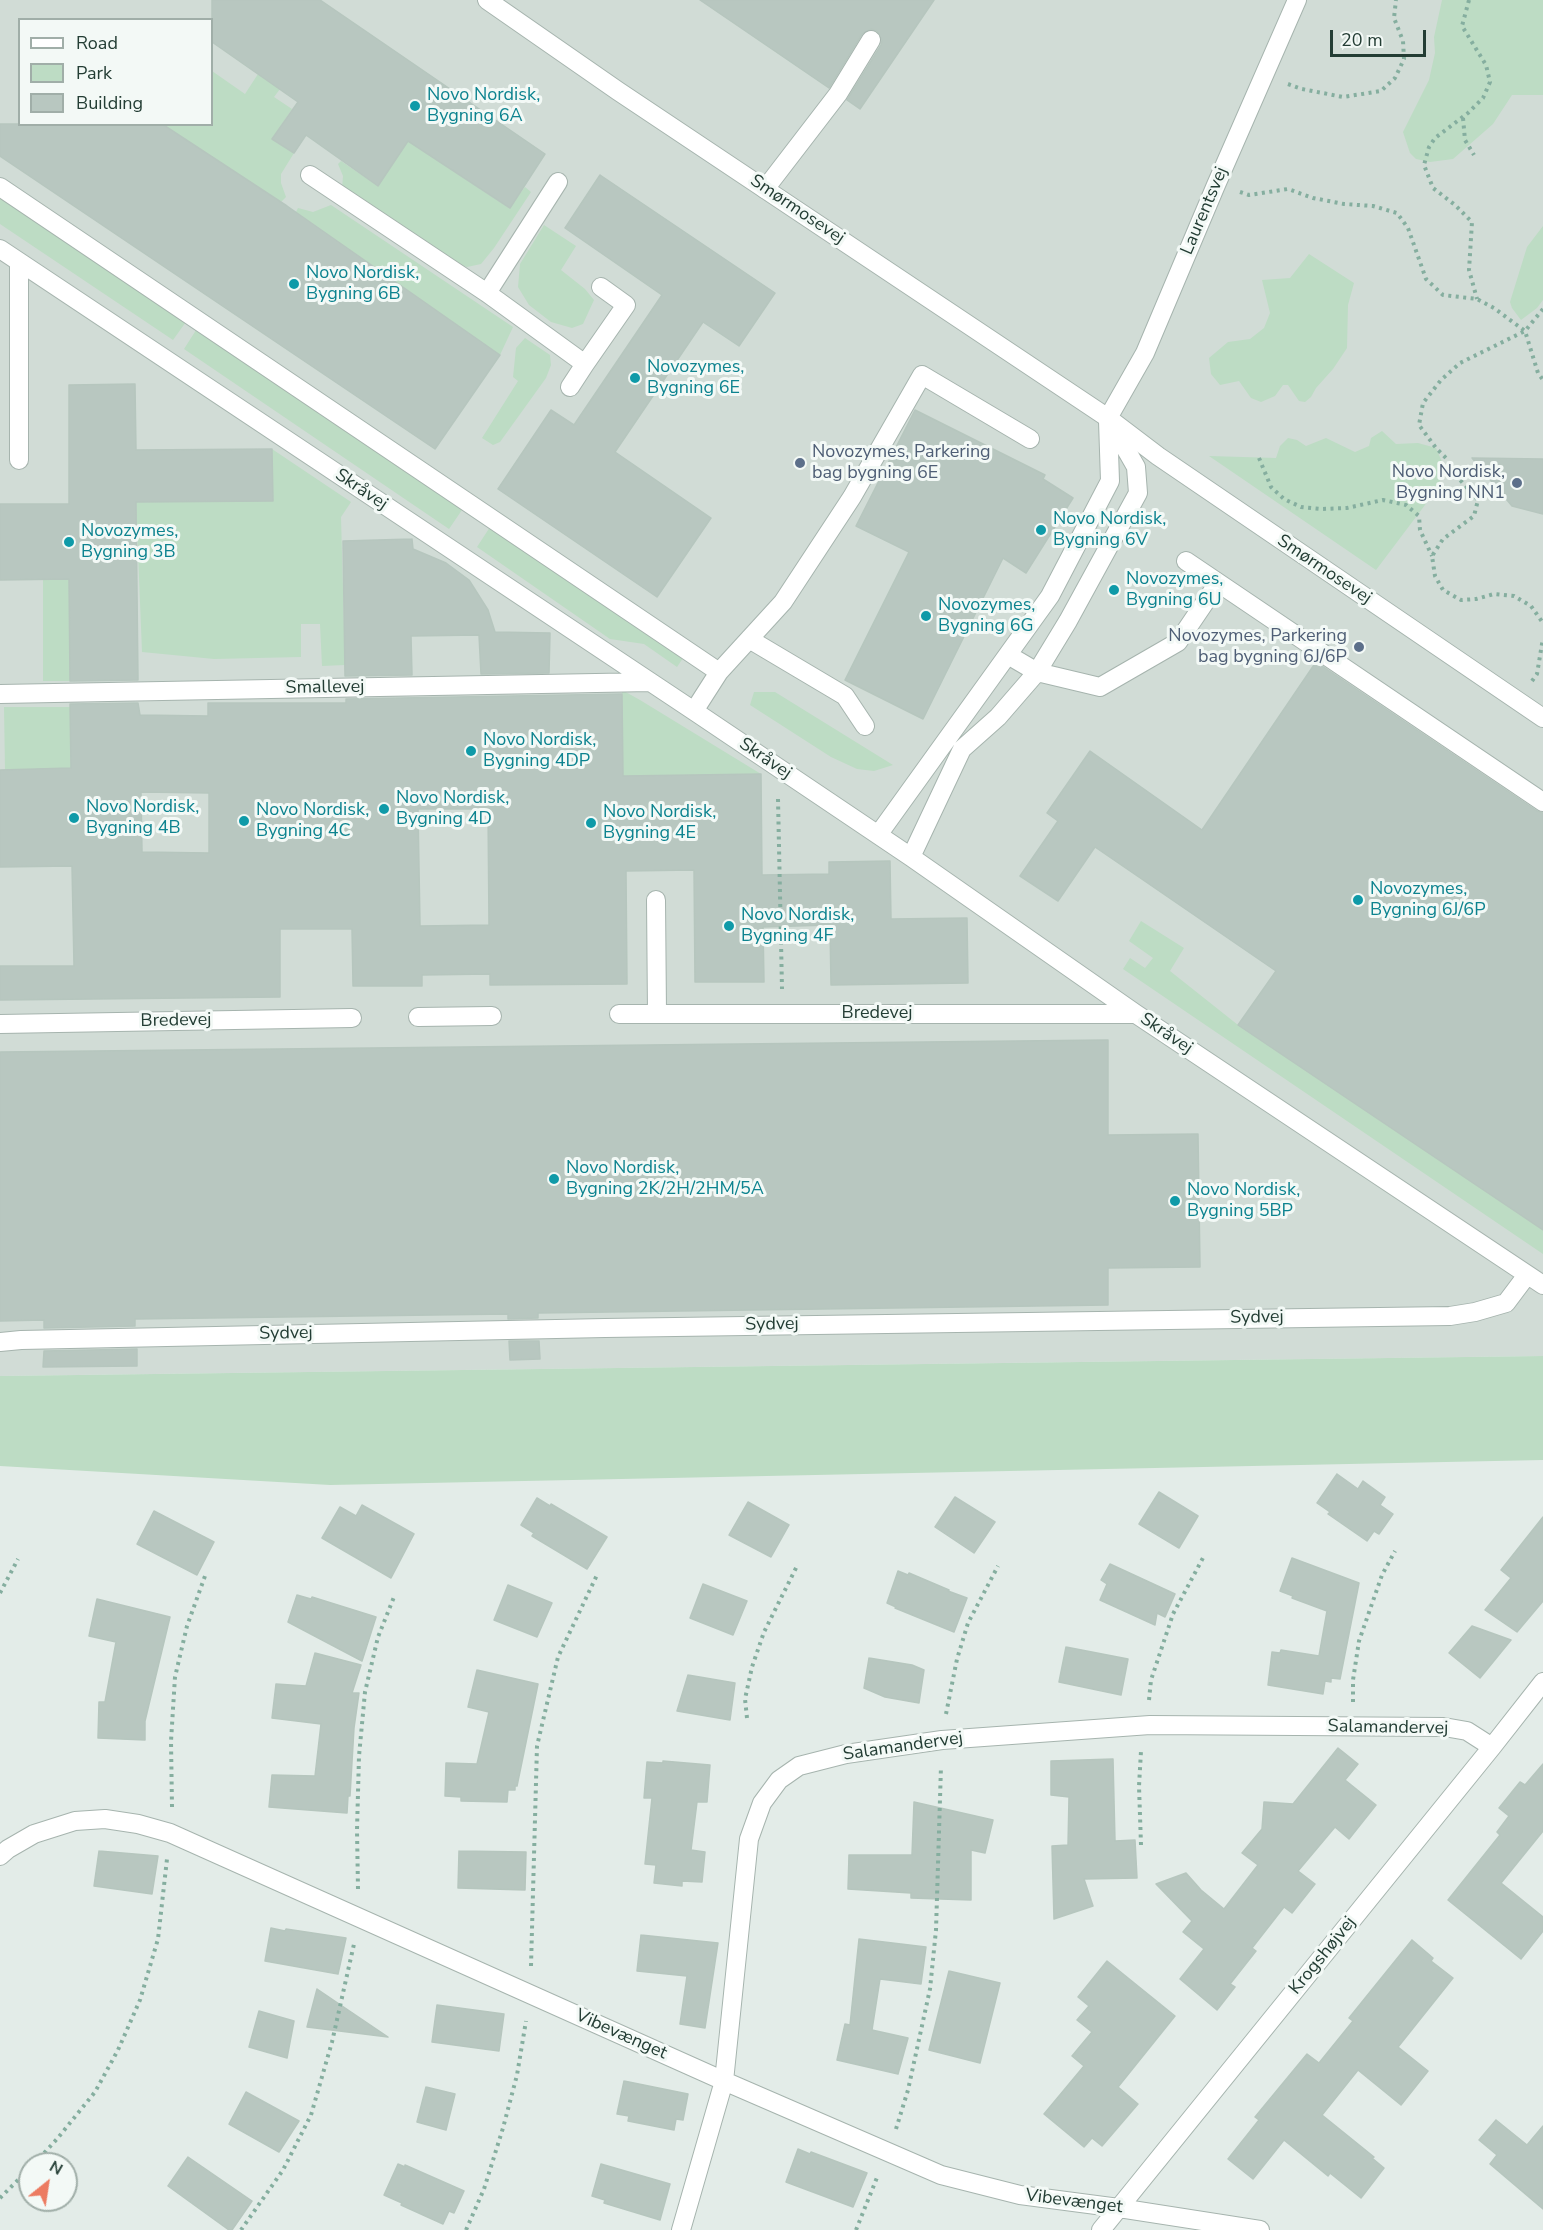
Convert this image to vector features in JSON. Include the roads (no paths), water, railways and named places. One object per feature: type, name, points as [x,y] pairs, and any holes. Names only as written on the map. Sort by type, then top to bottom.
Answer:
[{"type":"street","name":"Smørmosevej","points":[[487,0],[1108,418],[1158,456],[1543,718]]},
{"type":"street","name":"Laurentsvej","points":[[1108,418],[1145,354],[1216,184],[1297,0]]},
{"type":"street","points":[[765,189],[838,94],[871,40]]},
{"type":"street","points":[[310,175],[487,293],[585,363]]},
{"type":"street","points":[[487,293],[558,182]]},
{"type":"street","points":[[0,187],[719,672]]},
{"type":"street","name":"Skråvej","points":[[0,249],[694,711],[911,857],[1136,1014],[1543,1285]]},
{"type":"street","points":[[19,460],[20,263]]},
{"type":"street","points":[[570,387],[626,305],[602,287]]},
{"type":"street","points":[[694,711],[719,672],[783,602],[796,583],[852,496],[922,375],[1030,439]]},
{"type":"street","name":"Smørmosevej","points":[[911,857],[962,750],[998,717],[1037,672],[1068,621],[1138,493],[1136,467],[1108,418]]},
{"type":"street","points":[[878,835],[1050,596],[1110,481],[1108,418]]},
{"type":"street","points":[[1186,561],[1543,802]]},
{"type":"street","points":[[1008,655],[1037,672],[1100,687],[1178,642],[1218,584]]},
{"type":"street","points":[[749,639],[845,696],[865,726]]},
{"type":"street","name":"Smallevej","points":[[0,694],[650,682]]},
{"type":"street","points":[[656,900],[657,1013]]},
{"type":"street","name":"Bredevej","points":[[619,1014],[1136,1014]]},
{"type":"street","points":[[418,1017],[492,1016]]},
{"type":"street","name":"Bredevej","points":[[0,1024],[352,1018]]},
{"type":"street","name":"Sydvej","points":[[0,1342],[605,1328],[1450,1316],[1506,1303],[1527,1275]]},
{"type":"street","name":"Krogshøjvej","points":[[1101,2230],[1543,1682]]},
{"type":"street","name":"Salamandervej","points":[[681,2230],[724,2081],[749,1839],[762,1803],[779,1780],[799,1766],[846,1754],[942,1740],[1147,1725],[1444,1727],[1467,1731],[1492,1747]]},
{"type":"street","name":"Vibevænget","points":[[0,1856],[34,1834],[75,1821],[105,1819],[138,1824],[170,1833],[724,2081],[942,2175],[1020,2195],[1260,2230]]},
{"type":"place","name":"Novo Nordisk, Bygning 6A","points":[[415,106]]},
{"type":"place","name":"Novo Nordisk, Bygning 6B","points":[[294,284]]},
{"type":"place","name":"Novozymes, Bygning 6E","points":[[635,378]]},
{"type":"place","name":"Novozymes, Parkering bag bygning 6E","points":[[800,463]]},
{"type":"place","name":"Novo Nordisk, Bygning NN1","points":[[1517,483]]},
{"type":"place","name":"Novo Nordisk, Bygning 6V","points":[[1041,530]]},
{"type":"place","name":"Novozymes, Bygning 3B","points":[[69,542]]},
{"type":"place","name":"Novozymes, Bygning 6U","points":[[1114,590]]},
{"type":"place","name":"Novozymes, Bygning 6G","points":[[926,616]]},
{"type":"place","name":"Novozymes, Parkering bag bygning 6J/6P","points":[[1359,647]]},
{"type":"place","name":"Novo Nordisk, Bygning 4DP","points":[[471,751]]},
{"type":"place","name":"Novo Nordisk, Bygning 4D","points":[[384,809]]},
{"type":"place","name":"Novo Nordisk, Bygning 4B","points":[[74,818]]},
{"type":"place","name":"Novo Nordisk, Bygning 4C","points":[[244,821]]},
{"type":"place","name":"Novo Nordisk, Bygning 4E","points":[[591,823]]},
{"type":"place","name":"Novozymes, Bygning 6J/6P","points":[[1358,900]]},
{"type":"place","name":"Novo Nordisk, Bygning 4F","points":[[729,926]]},
{"type":"place","name":"Novo Nordisk, Bygning 2K/2H/2HM/5A","points":[[554,1179]]},
{"type":"place","name":"Novo Nordisk, Bygning 5BP","points":[[1175,1201]]}]
